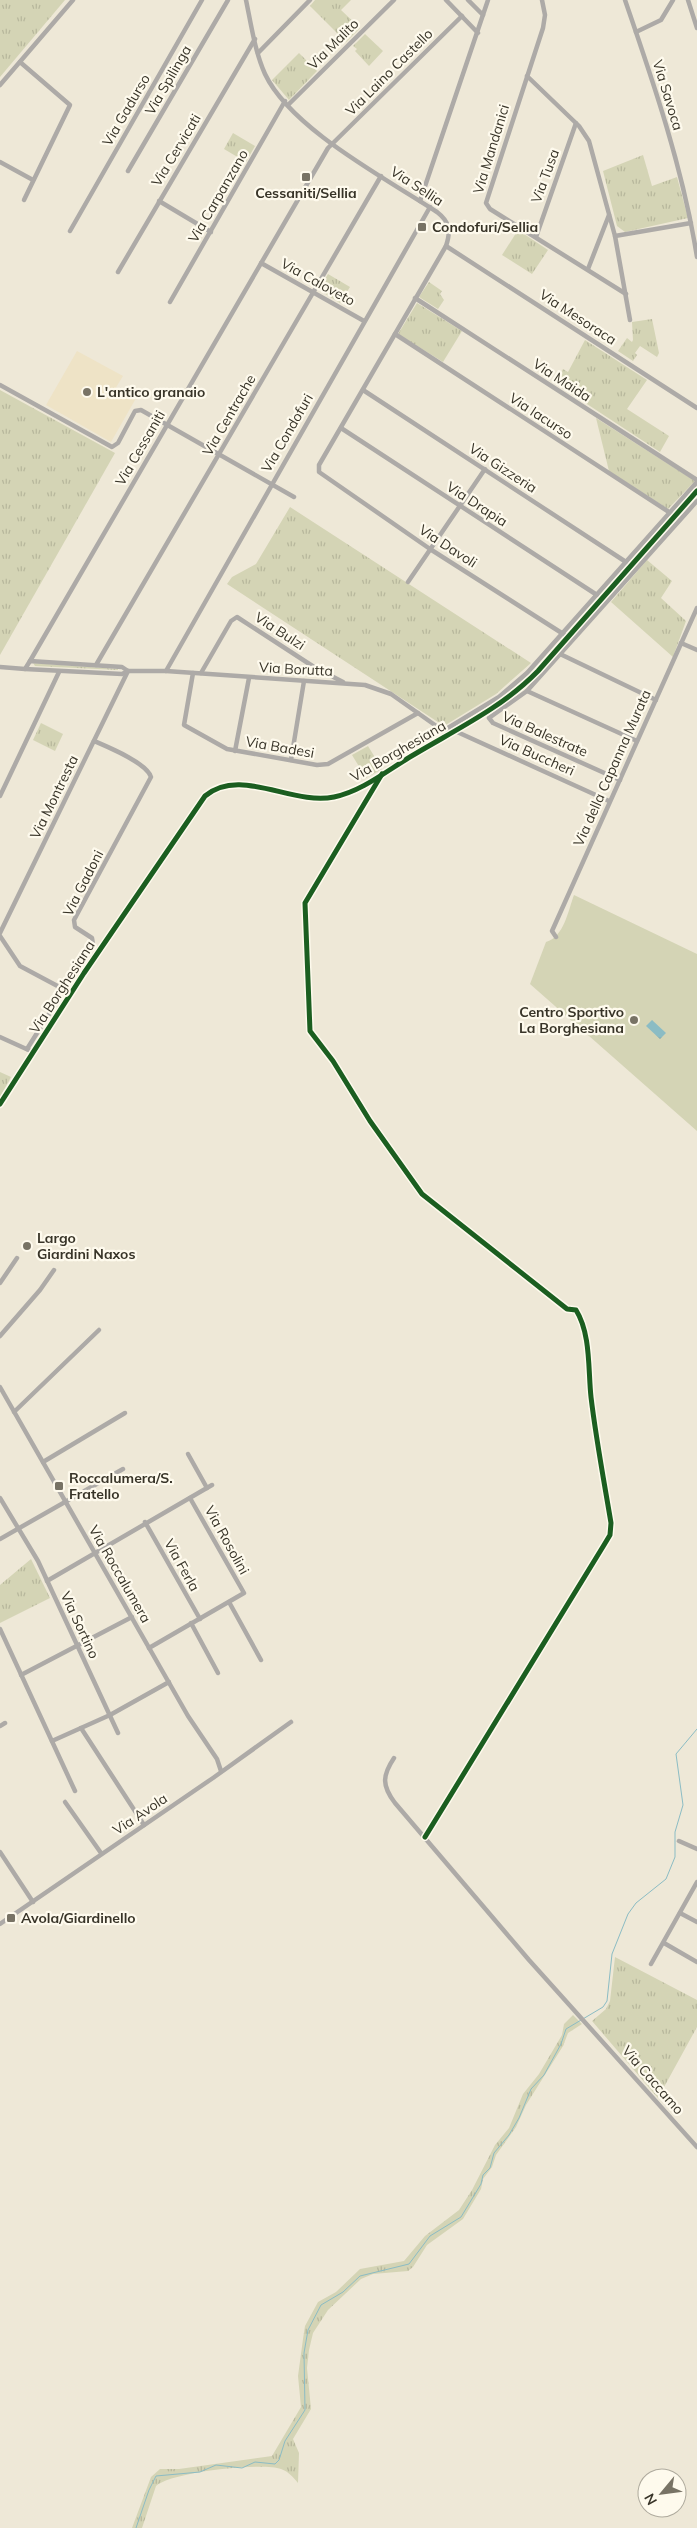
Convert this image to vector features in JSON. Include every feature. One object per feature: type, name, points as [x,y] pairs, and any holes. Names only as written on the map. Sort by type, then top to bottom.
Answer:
[{"type":"street","points":[[0,85],[73,0]]},
{"type":"street","name":"Via Gadurso","points":[[70,231],[202,0]]},
{"type":"street","name":"Via Spilinga","points":[[128,171],[228,0]]},
{"type":"street","name":"Via Sellia","points":[[246,0],[258,52],[267,77],[287,103],[332,144],[443,217],[450,233],[446,246]]},
{"type":"street","points":[[258,52],[310,0]]},
{"type":"street","name":"Via Malito","points":[[287,103],[394,0]]},
{"type":"street","points":[[446,0],[478,32]]},
{"type":"street","points":[[468,0],[483,15]]},
{"type":"street","points":[[420,201],[488,0]]},
{"type":"street","name":"Via Mandanici","points":[[542,0],[545,15],[544,26],[486,201],[489,208],[626,294]]},
{"type":"street","name":"Via Savoca","points":[[625,0],[667,127],[695,233],[697,257]]},
{"type":"street","points":[[636,32],[661,20],[673,0]]},
{"type":"street","points":[[688,0],[697,28]]},
{"type":"street","name":"Via Laino Castello","points":[[332,144],[462,16]]},
{"type":"street","name":"Via Cervicati","points":[[118,272],[255,40]]},
{"type":"street","points":[[20,62],[70,105],[24,200]]},
{"type":"street","points":[[527,76],[576,124],[590,145],[615,236],[630,320]]},
{"type":"street","name":"Via Carpanzano","points":[[170,302],[287,103]]},
{"type":"street","name":"Via Tusa","points":[[536,237],[576,124]]},
{"type":"street","name":"Via Cessaniti","points":[[30,661],[332,144]]},
{"type":"street","points":[[0,162],[33,180]]},
{"type":"street","name":"Via Centrache","points":[[96,665],[381,176]]},
{"type":"street","points":[[159,201],[211,232]]},
{"type":"street","name":"Via Condofuri","points":[[166,671],[430,207]]},
{"type":"street","points":[[588,269],[609,214]]},
{"type":"street","points":[[615,236],[691,223]]},
{"type":"street","points":[[341,428],[446,246]]},
{"type":"street","name":"Via Mesoraca","points":[[446,246],[697,408]]},
{"type":"street","name":"Via Caloveto","points":[[261,263],[364,321]]},
{"type":"street","name":"Via Maida","points":[[415,298],[697,481]]},
{"type":"street","name":"Via Iacurso","points":[[395,334],[675,516]]},
{"type":"street","points":[[0,385],[111,446],[118,443],[137,410],[141,410],[294,497]]},
{"type":"street","name":"Via Gizzeria","points":[[362,390],[632,566]]},
{"type":"street","name":"Via Davoli","points":[[341,428],[319,464],[318,471],[322,476],[430,549],[565,635]]},
{"type":"street","name":"Via Drapia","points":[[341,428],[602,598]]},
{"type":"street","points":[[408,582],[485,469]]},
{"type":"street","name":"Via Borghesiana","points":[[446,733],[455,731],[512,695],[532,677],[554,652],[596,594],[697,481]]},
{"type":"street","name":"Via Borghesiana","points":[[0,1104],[32,1052],[194,810],[208,794],[222,786],[238,784],[303,798],[325,798],[352,791],[382,774],[446,733],[499,696],[527,673],[602,598],[697,492]]},
{"type":"street","points":[[637,742],[527,691],[697,501]]},
{"type":"street","name":"Via della Capanna Murata","points":[[556,937],[552,931],[609,800],[620,780],[697,608]]},
{"type":"street","name":"Via Bulzi","points":[[201,673],[231,621],[237,618],[314,666],[344,682]]},
{"type":"street","points":[[681,643],[697,650]]},
{"type":"street","points":[[554,652],[656,700]]},
{"type":"street","points":[[25,668],[30,661]]},
{"type":"street","name":"Via Borutta","points":[[30,661],[122,667],[128,671]]},
{"type":"street","name":"Via Borutta","points":[[0,667],[59,672],[122,674],[128,671],[166,671],[249,678],[344,682],[381,689],[446,733]]},
{"type":"street","name":"Via Montresta","points":[[0,934],[128,671]]},
{"type":"street","points":[[0,796],[59,672]]},
{"type":"street","name":"Via Badesi","points":[[193,673],[184,725],[218,746],[235,751],[317,765],[333,762],[418,713]]},
{"type":"street","points":[[527,673],[532,677]]},
{"type":"street","points":[[235,751],[249,678]]},
{"type":"street","points":[[290,760],[304,680]]},
{"type":"street","name":"Via Balestrate","points":[[527,691],[491,716],[489,720],[620,780]]},
{"type":"street","name":"Via Buccheri","points":[[455,731],[609,800]]},
{"type":"street","name":"Via Gadoni","points":[[26,1049],[94,943],[91,937],[75,927],[74,920],[152,777],[148,771],[132,761],[94,741]]},
{"type":"street","points":[[382,774],[304,903],[310,1029],[333,1061],[370,1121],[422,1194],[567,1309],[576,1310],[581,1317],[591,1398],[611,1523],[610,1535],[604,1546],[424,1837]]},
{"type":"street","points":[[0,934],[13,959],[22,968],[64,990]]},
{"type":"street","points":[[0,1036],[32,1052]]},
{"type":"street","points":[[0,1283],[17,1258]]},
{"type":"street","points":[[0,1336],[40,1290],[54,1270]]},
{"type":"street","points":[[14,1412],[99,1330]]},
{"type":"street","name":"Via Roccalumera","points":[[0,1388],[149,1648],[217,1759],[221,1771]]},
{"type":"street","points":[[43,1462],[124,1413]]},
{"type":"street","points":[[188,1454],[207,1488]]},
{"type":"street","points":[[0,1539],[123,1469]]},
{"type":"street","points":[[47,1580],[212,1484]]},
{"type":"street","name":"Via Sortino","points":[[0,1498],[47,1580],[118,1733]]},
{"type":"street","name":"Via Rosolini","points":[[190,1498],[244,1594],[229,1602]]},
{"type":"street","name":"Via Ferla","points":[[145,1522],[200,1619]]},
{"type":"street","points":[[149,1648],[229,1602],[262,1660]]},
{"type":"street","points":[[21,1674],[78,1647],[132,1617]]},
{"type":"street","points":[[191,1623],[218,1672]]},
{"type":"street","points":[[0,1629],[2,1640],[21,1674],[76,1791]]},
{"type":"street","points":[[52,1741],[110,1716],[169,1682]]},
{"type":"street","name":"Via Avola","points":[[0,1924],[291,1722]]},
{"type":"street","points":[[81,1728],[144,1825]]},
{"type":"street","name":"Via Caccamo","points":[[394,1758],[384,1783],[385,1790],[516,1945],[592,2027],[697,2147]]},
{"type":"street","points":[[65,1802],[101,1853]]},
{"type":"street","points":[[679,1841],[697,1849]]},
{"type":"street","points":[[0,1852],[33,1902]]},
{"type":"street","points":[[652,1964],[697,1882]]},
{"type":"street","points":[[680,1913],[697,1922]]},
{"type":"street","points":[[664,1943],[697,1962]]},
{"type":"shaded area","points":[[77,351],[123,376],[115,389],[135,400],[111,442],[46,405]]},
{"type":"green space","points":[[0,0],[65,0],[0,77]]},
{"type":"green space","points":[[315,0],[351,0],[341,10],[360,28],[346,42],[310,6]]},
{"type":"green space","points":[[365,34],[383,51],[369,66],[355,51],[357,49],[353,46]]},
{"type":"green space","points":[[299,53],[317,71],[289,100],[272,80]]},
{"type":"green space","points":[[233,133],[255,146],[246,162],[224,149]]},
{"type":"green space","points":[[643,155],[652,186],[677,177],[688,218],[625,232],[617,226],[603,171]]},
{"type":"green space","points":[[518,230],[548,250],[532,274],[502,255]]},
{"type":"green space","points":[[328,274],[350,287],[340,303],[319,290]]},
{"type":"green space","points":[[429,282],[442,291],[440,294],[444,300],[438,309],[419,297]]},
{"type":"green space","points":[[417,303],[462,331],[443,362],[398,334]]},
{"type":"green space","points":[[652,319],[659,353],[657,357],[640,346],[635,353],[637,355],[633,361],[618,351],[627,338],[632,342],[633,340],[632,322]]},
{"type":"green space","points":[[585,340],[647,380],[627,409],[669,436],[660,452],[555,383],[563,369],[568,372]]},
{"type":"green space","points":[[0,390],[115,453],[0,655]]},
{"type":"green space","points":[[596,418],[695,481],[668,509],[609,471]]},
{"type":"green space","points":[[290,507],[531,663],[496,694],[444,726],[227,584],[232,577],[256,564]]},
{"type":"green space","points":[[647,560],[672,581],[661,598],[686,621],[673,657],[611,602]]},
{"type":"green space","points":[[33,663],[118,669],[118,670],[35,666]]},
{"type":"green space","points":[[41,723],[63,734],[55,751],[33,740]]},
{"type":"green space","points":[[368,746],[382,769],[366,778],[352,755]]},
{"type":"green space","name":"Centro Sportivo La Borghesiana","points":[[574,895],[697,954],[697,1131],[530,984],[546,942],[557,935],[561,929]]},
{"type":"green space","points":[[0,1072],[11,1077],[0,1097]]},
{"type":"green space","points":[[31,1559],[50,1598],[0,1623],[0,1585]]},
{"type":"green space","points":[[615,1957],[697,2000],[697,2027],[658,2098],[592,2021],[606,2009],[610,2001]]},
{"type":"green space","points":[[573,2015],[582,2024],[568,2033],[563,2046],[526,2105],[516,2127],[496,2155],[492,2167],[483,2179],[481,2189],[463,2219],[427,2245],[413,2267],[408,2271],[373,2274],[361,2279],[328,2310],[313,2333],[307,2368],[311,2409],[293,2439],[299,2453],[298,2483],[281,2469],[271,2467],[237,2468],[179,2476],[156,2486],[142,2528],[132,2528],[151,2477],[160,2469],[179,2469],[272,2456],[301,2407],[298,2376],[305,2326],[318,2302],[336,2292],[360,2269],[404,2261],[425,2236],[459,2210],[472,2190],[495,2145],[509,2128],[523,2094],[539,2074],[562,2035],[564,2024]]},
{"type":"water","points":[[652,1020],[666,1033],[660,1039],[646,1026]]},
{"type":"waterway","points":[[136,2528],[149,2490],[156,2476],[200,2472],[216,2465],[242,2468],[255,2462],[275,2464],[279,2460],[285,2441],[305,2410],[304,2353],[308,2330],[321,2305],[343,2292],[360,2276],[409,2264],[430,2236],[461,2217],[481,2184],[483,2175],[490,2168],[494,2153],[509,2135],[519,2118],[531,2089],[544,2075],[561,2044],[566,2029],[603,2007],[607,2001],[612,1954],[628,1914],[636,1903],[666,1879],[675,1857],[675,1832],[683,1805],[676,1754],[697,1729]]},
{"type":"cycle path","points":[[0,1104],[84,973],[205,796],[219,788],[234,785],[318,798],[345,794],[366,785],[479,717],[510,696],[538,671],[697,491]]},
{"type":"cycle path","points":[[382,774],[305,903],[310,1031],[333,1061],[370,1121],[422,1194],[567,1309],[576,1310],[587,1341],[593,1413],[611,1523],[610,1535],[425,1837]]},
{"type":"place","name":"Cessaniti/Sellia","points":[[306,177]]},
{"type":"place","name":"Condofuri/Sellia","points":[[422,227]]},
{"type":"place","name":"L'antico granaio","points":[[87,392]]},
{"type":"place","name":"Centro Sportivo La Borghesiana","points":[[634,1020]]},
{"type":"place","name":"Largo Giardini Naxos","points":[[27,1246]]},
{"type":"place","name":"Roccalumera/S. Fratello","points":[[59,1486]]},
{"type":"place","name":"Avola/Giardinello","points":[[11,1918]]}]
